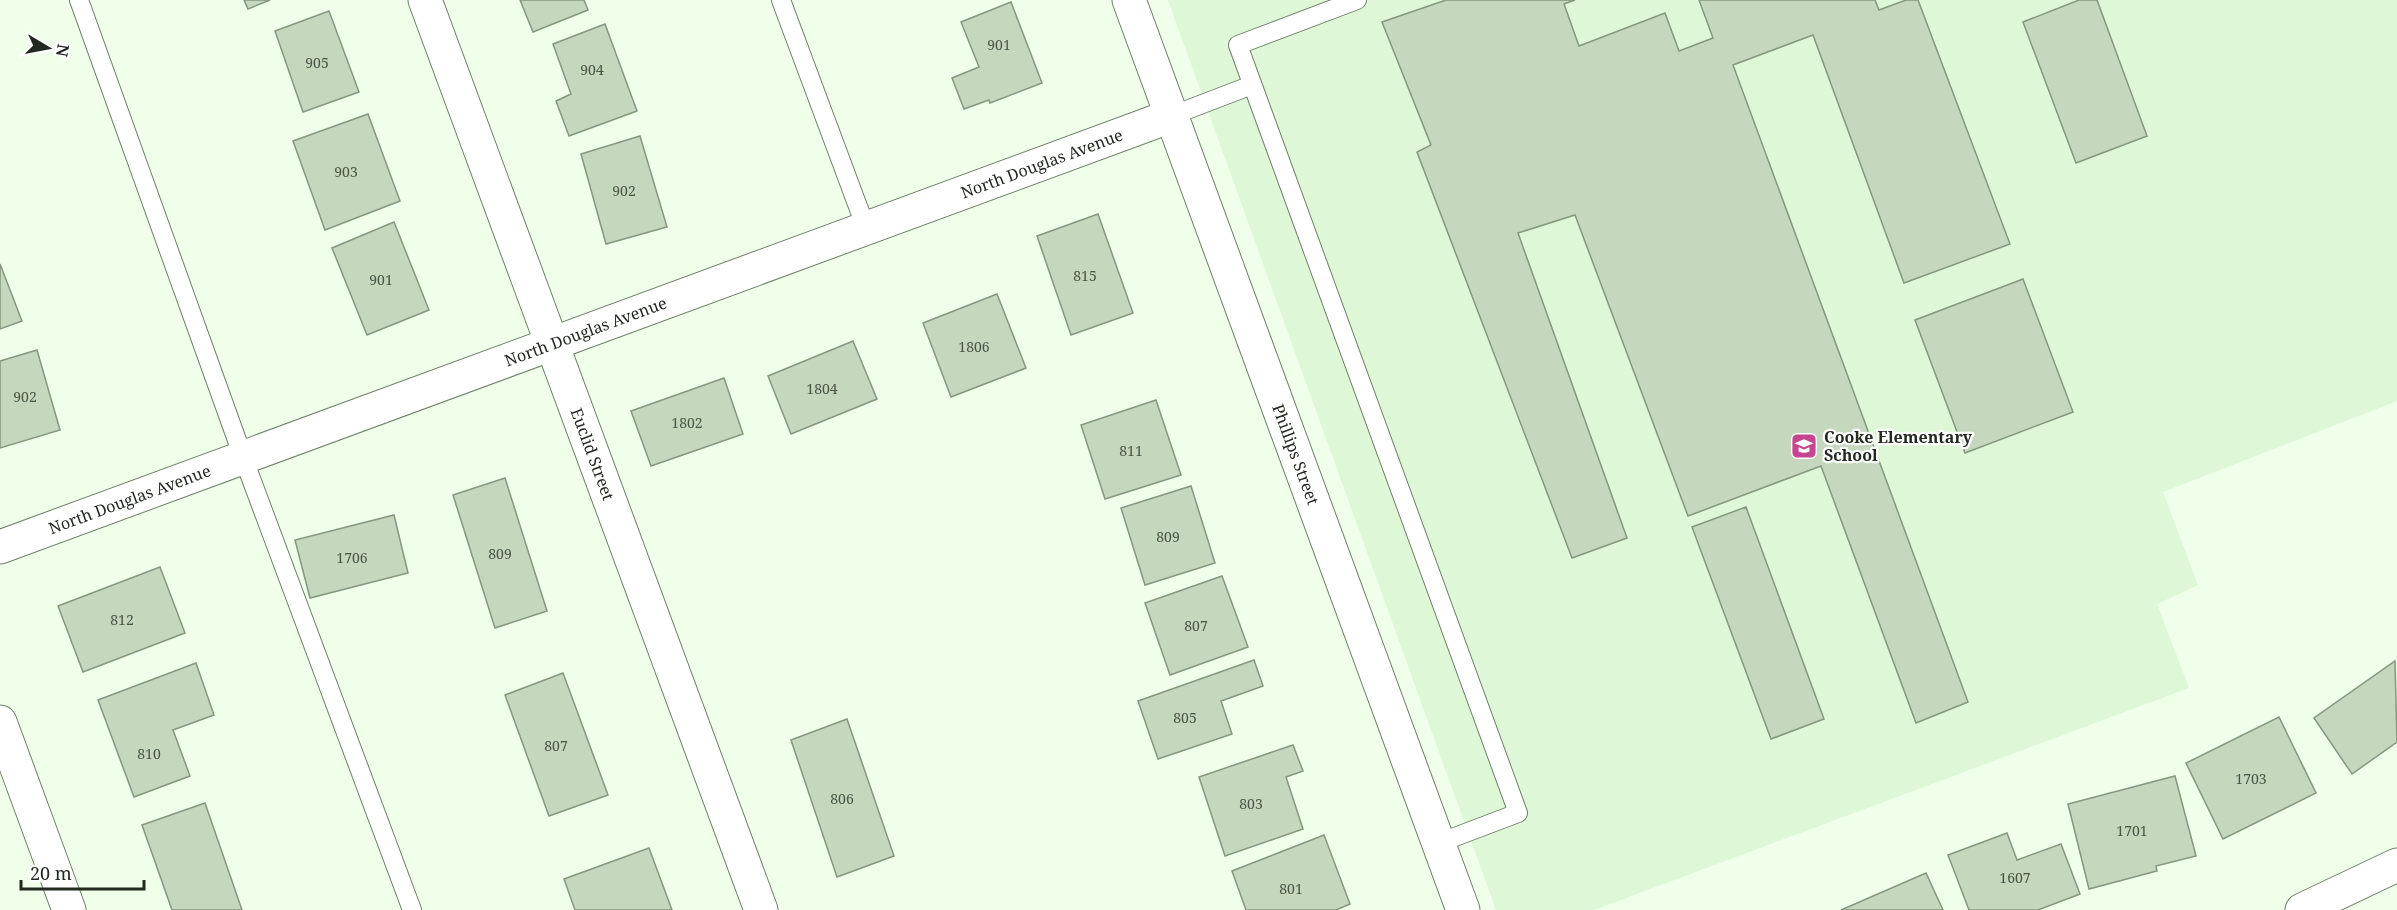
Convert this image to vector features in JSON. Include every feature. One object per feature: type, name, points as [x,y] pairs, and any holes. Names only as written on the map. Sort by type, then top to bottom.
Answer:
[{"type":"street","name":"Euclid Street","points":[[425,0],[761,910]]},
{"type":"street","name":"Phillips Street","points":[[1129,0],[1463,910]]},
{"type":"street","name":"North Douglas Avenue","points":[[0,547],[1171,116]]},
{"type":"street","points":[[0,722],[69,910]]},
{"type":"street","points":[[2302,910],[2397,865]]},
{"type":"lane","points":[[79,0],[243,458],[412,910]]},
{"type":"lane","points":[[781,0],[866,228]]},
{"type":"lane","points":[[1357,0],[1238,45],[1518,813],[1439,843]]},
{"type":"lane","points":[[1171,116],[1252,85]]},
{"type":"shaded area","name":"Cooke Elementary School","points":[[1168,0],[2397,0],[2397,401],[2163,492],[2198,585],[2157,604],[2189,688],[1594,910],[1496,910]]},
{"type":"building","points":[[244,0],[270,0],[248,9]]},
{"type":"building","points":[[520,0],[584,0],[588,10],[533,32]]},
{"type":"building","points":[[1446,0],[1575,0],[1564,4],[1579,46],[1665,13],[1679,51],[1713,38],[1699,0],[1875,0],[1879,10],[1906,0],[1918,0],[2010,244],[1904,283],[1813,35],[1733,65],[1968,702],[1916,723],[1821,466],[1688,516],[1575,215],[1518,233],[1627,538],[1572,558],[1417,152],[1431,145],[1382,22]]},
{"type":"building","points":[[2079,0],[2097,0],[2147,136],[2076,163],[2023,22]]},
{"type":"building","points":[[1011,2],[1042,83],[990,103],[989,100],[964,109],[952,78],[979,67],[961,22]]},
{"type":"building","points":[[329,11],[359,92],[303,112],[275,31]]},
{"type":"building","points":[[605,24],[637,111],[569,136],[556,101],[571,94],[553,44]]},
{"type":"building","points":[[368,114],[400,201],[325,230],[293,141]]},
{"type":"building","points":[[640,136],[667,227],[606,244],[581,154]]},
{"type":"building","points":[[1098,214],[1133,313],[1071,335],[1037,236]]},
{"type":"building","points":[[394,222],[429,310],[367,335],[332,248]]},
{"type":"building","points":[[0,264],[22,321],[0,329]]},
{"type":"building","points":[[2023,279],[2073,412],[1965,453],[1915,320]]},
{"type":"building","points":[[997,294],[1026,368],[951,397],[923,323]]},
{"type":"building","points":[[853,341],[877,399],[791,434],[768,376]]},
{"type":"building","points":[[37,350],[60,430],[0,448],[0,361]]},
{"type":"building","points":[[724,378],[743,434],[651,466],[631,411]]},
{"type":"building","points":[[1156,400],[1181,475],[1105,499],[1081,425]]},
{"type":"building","points":[[505,478],[547,611],[495,628],[453,495]]},
{"type":"building","points":[[1191,486],[1215,563],[1145,585],[1121,508]]},
{"type":"building","points":[[1746,507],[1824,719],[1771,739],[1692,527]]},
{"type":"building","points":[[394,515],[408,573],[310,598],[295,540]]},
{"type":"building","points":[[160,567],[185,633],[83,672],[58,606]]},
{"type":"building","points":[[1222,576],[1248,647],[1170,675],[1145,603]]},
{"type":"building","points":[[1254,660],[1263,686],[1221,701],[1232,734],[1158,759],[1138,701]]},
{"type":"building","points":[[2395,661],[2397,742],[2352,774],[2314,718]]},
{"type":"building","points":[[196,663],[214,715],[173,730],[190,776],[134,797],[98,700]]},
{"type":"building","points":[[563,673],[608,795],[549,816],[505,695]]},
{"type":"building","points":[[2279,717],[2316,793],[2223,839],[2186,763]]},
{"type":"building","points":[[847,719],[894,856],[837,877],[791,740]]},
{"type":"building","points":[[1293,745],[1303,771],[1286,777],[1303,829],[1225,856],[1199,777]]},
{"type":"building","points":[[2175,776],[2196,856],[2156,866],[2157,871],[2089,889],[2068,804]]},
{"type":"building","points":[[205,803],[242,910],[172,910],[142,825]]},
{"type":"building","points":[[2007,833],[2017,860],[2061,844],[2080,894],[2038,910],[1969,910],[1948,855]]},
{"type":"building","points":[[1324,835],[1350,904],[1336,910],[1246,910],[1232,871]]},
{"type":"building","points":[[649,848],[672,910],[575,910],[564,879]]},
{"type":"building","points":[[1926,873],[1943,910],[1841,910]]},
{"type":"place","name":"Cooke Elementary School","points":[[1804,446]]}]
